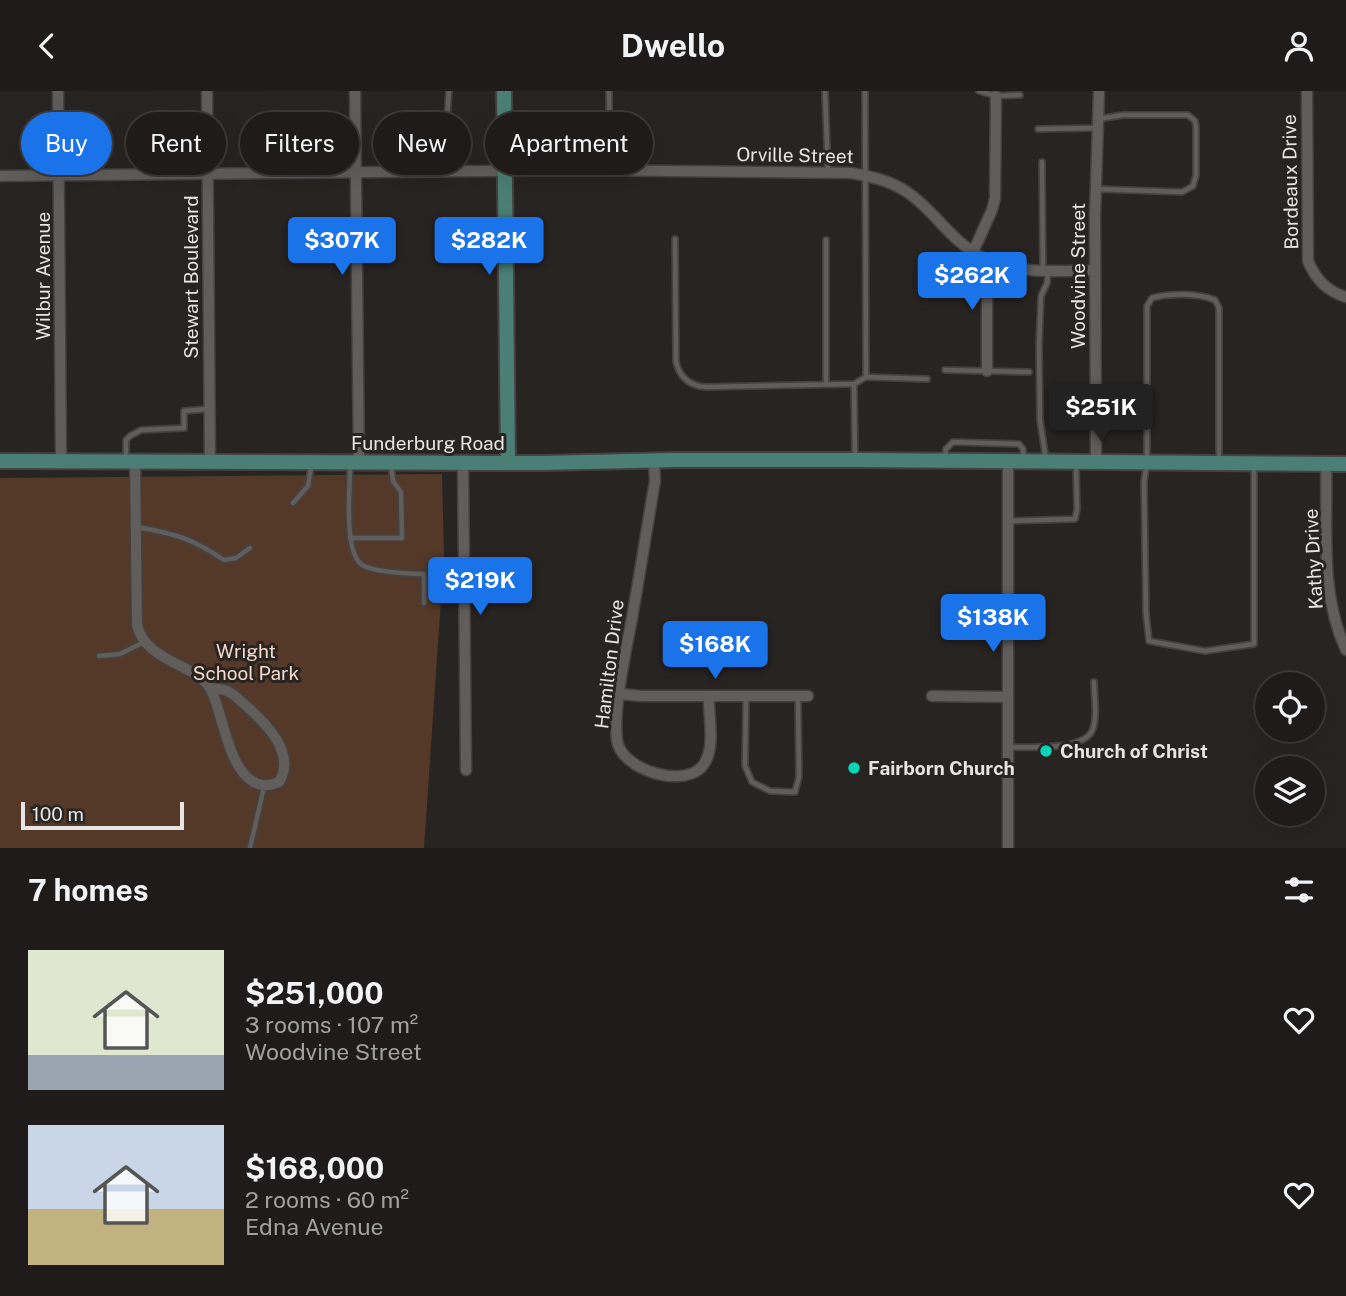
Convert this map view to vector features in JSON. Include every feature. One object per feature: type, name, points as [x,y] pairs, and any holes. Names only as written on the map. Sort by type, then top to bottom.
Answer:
[{"type":"street","name":"Wilbur Avenue","points":[[58,91],[58,112]]},
{"type":"street","name":"Stewart Boulevard","points":[[207,91],[207,112]]},
{"type":"street","points":[[355,91],[355,112]]},
{"type":"street","points":[[503,91],[504,112]]},
{"type":"street","name":"Woodvine Street","points":[[1096,461],[1096,189],[1099,91]]},
{"type":"street","name":"Bordeaux Drive","points":[[1307,91],[1308,261],[1317,278],[1326,287],[1346,297]]},
{"type":"street","points":[[972,252],[995,198],[996,96]]},
{"type":"street","name":"Orville Street","points":[[653,171],[828,172],[866,175],[883,179],[906,192],[932,214],[952,237],[987,259],[1018,269],[1096,271]]},
{"type":"street","name":"Wilbur Avenue","points":[[59,175],[61,461]]},
{"type":"street","name":"Orville Street","points":[[0,176],[59,175]]},
{"type":"street","name":"Stewart Boulevard","points":[[207,175],[210,462]]},
{"type":"street","points":[[354,462],[356,175]]},
{"type":"street","points":[[505,175],[508,463]]},
{"type":"street","points":[[987,259],[982,274],[987,289],[987,371]]},
{"type":"street","name":"Hamilton Drive","points":[[654,460],[654,481],[620,694],[617,742],[625,758],[645,771],[679,775],[697,771],[707,759],[710,743],[709,696]]},
{"type":"street","name":"Funderburg Road","points":[[0,461],[508,463],[945,460],[1346,464]]},
{"type":"street","points":[[1007,461],[1008,848]]},
{"type":"street","points":[[131,462],[136,526],[137,625],[144,642],[210,688],[229,745],[243,773],[252,782],[265,786],[279,782],[284,773],[284,760],[277,740],[257,715],[228,691],[210,688]]},
{"type":"street","points":[[463,463],[466,771]]},
{"type":"street","name":"Kathy Drive","points":[[1326,464],[1329,597],[1335,624],[1346,650]]},
{"type":"street","points":[[620,694],[803,696]]},
{"type":"street","points":[[932,696],[1008,697]]},
{"type":"lane","points":[[447,112],[449,91]]},
{"type":"lane","points":[[609,91],[609,112]]},
{"type":"lane","points":[[825,91],[828,172]]},
{"type":"lane","points":[[865,91],[866,377]]},
{"type":"lane","points":[[979,91],[996,96],[1020,95]]},
{"type":"lane","points":[[1038,129],[1098,123],[1123,115],[1188,115],[1195,121],[1196,175],[1193,186],[1182,192],[1096,189]]},
{"type":"lane","points":[[1042,162],[1047,283],[1041,296],[1039,347],[1040,420],[1046,461]]},
{"type":"lane","points":[[676,239],[676,362],[682,377],[688,382],[706,387],[854,384],[866,377],[927,379]]},
{"type":"lane","points":[[826,384],[827,240]]},
{"type":"lane","points":[[1219,462],[1219,308],[1215,300],[1207,296],[1152,298],[1147,306],[1144,534],[1149,641],[1205,651],[1254,644],[1254,463]]},
{"type":"lane","points":[[945,370],[1029,372]]},
{"type":"lane","points":[[854,384],[855,460]]},
{"type":"lane","points":[[131,462],[126,440],[135,432],[184,428],[184,411],[209,409]]},
{"type":"lane","points":[[945,460],[948,444],[985,441],[1019,444],[1023,449],[1024,461]]},
{"type":"lane","points":[[1007,521],[1075,519],[1076,461]]},
{"type":"lane","points":[[293,503],[308,486],[312,462]]},
{"type":"lane","points":[[354,462],[350,538],[354,558],[363,566],[424,575],[424,603]]},
{"type":"lane","points":[[350,538],[402,538],[401,492],[390,476],[391,462]]},
{"type":"lane","points":[[136,526],[196,542],[224,560],[236,558],[250,548]]},
{"type":"lane","points":[[99,656],[120,654],[144,642]]},
{"type":"lane","points":[[1008,747],[1067,745],[1082,741],[1091,733],[1094,723],[1094,682]]},
{"type":"lane","points":[[746,696],[746,766],[752,782],[770,791],[795,792],[799,777],[803,696]]},
{"type":"lane","points":[[250,848],[265,786]]},
{"type":"green space","name":"Wright School Park","points":[[442,474],[444,555],[424,848],[0,848],[0,478]]},
{"type":"place","name":"Church of Christ","points":[[1046,751]]},
{"type":"place","name":"Fairborn Church","points":[[854,768]]}]
